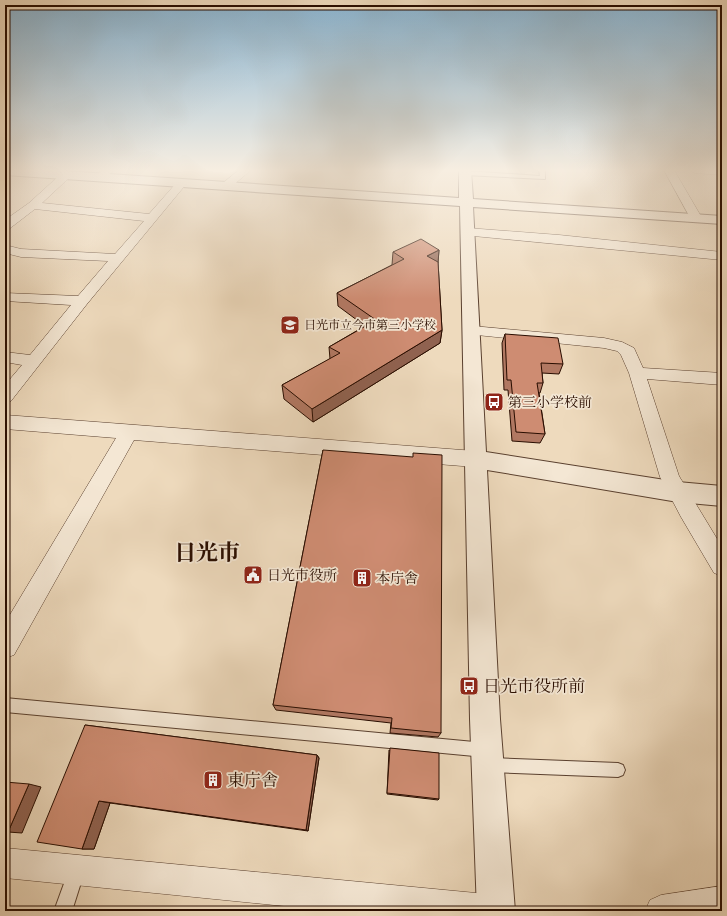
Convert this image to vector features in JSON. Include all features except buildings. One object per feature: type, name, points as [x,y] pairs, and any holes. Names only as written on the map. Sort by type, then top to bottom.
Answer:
[{"type":"street","points":[[5,226],[22,213]]},
{"type":"street","points":[[104,213],[152,218]]},
{"type":"street","points":[[5,397],[82,301],[157,213]]},
{"type":"street","points":[[5,863],[496,911],[487,757],[466,213]]},
{"type":"street","points":[[620,213],[722,220]]},
{"type":"street","points":[[693,213],[696,218]]},
{"type":"street","points":[[467,232],[559,239],[722,256]]},
{"type":"street","points":[[5,249],[21,253],[119,258]]},
{"type":"street","points":[[5,297],[82,301]]},
{"type":"street","points":[[472,331],[604,343],[622,347],[628,352],[637,372],[670,477],[688,511],[722,566]]},
{"type":"street","points":[[5,357],[33,361]]},
{"type":"street","points":[[637,372],[722,379]]},
{"type":"street","points":[[5,422],[128,433],[475,459],[678,492],[722,496]]},
{"type":"street","points":[[5,646],[128,433]]},
{"type":"street","points":[[662,911],[722,902]]},
{"type":"lane","points":[[5,704],[618,770]]},
{"type":"lane","points":[[63,911],[77,870]]},
{"type":"place","name":"日光市立今市第三小学校","points":[[290,325]]},
{"type":"place","name":"第三小学校前","points":[[494,402]]},
{"type":"place","name":"日光市役所","points":[[253,575]]},
{"type":"place","name":"本庁舎","points":[[362,578]]},
{"type":"place","name":"日光市役所前","points":[[469,686]]},
{"type":"place","name":"東庁舎","points":[[213,780]]},
{"type":"district","name":"日光市","points":[[207,552]]}]
